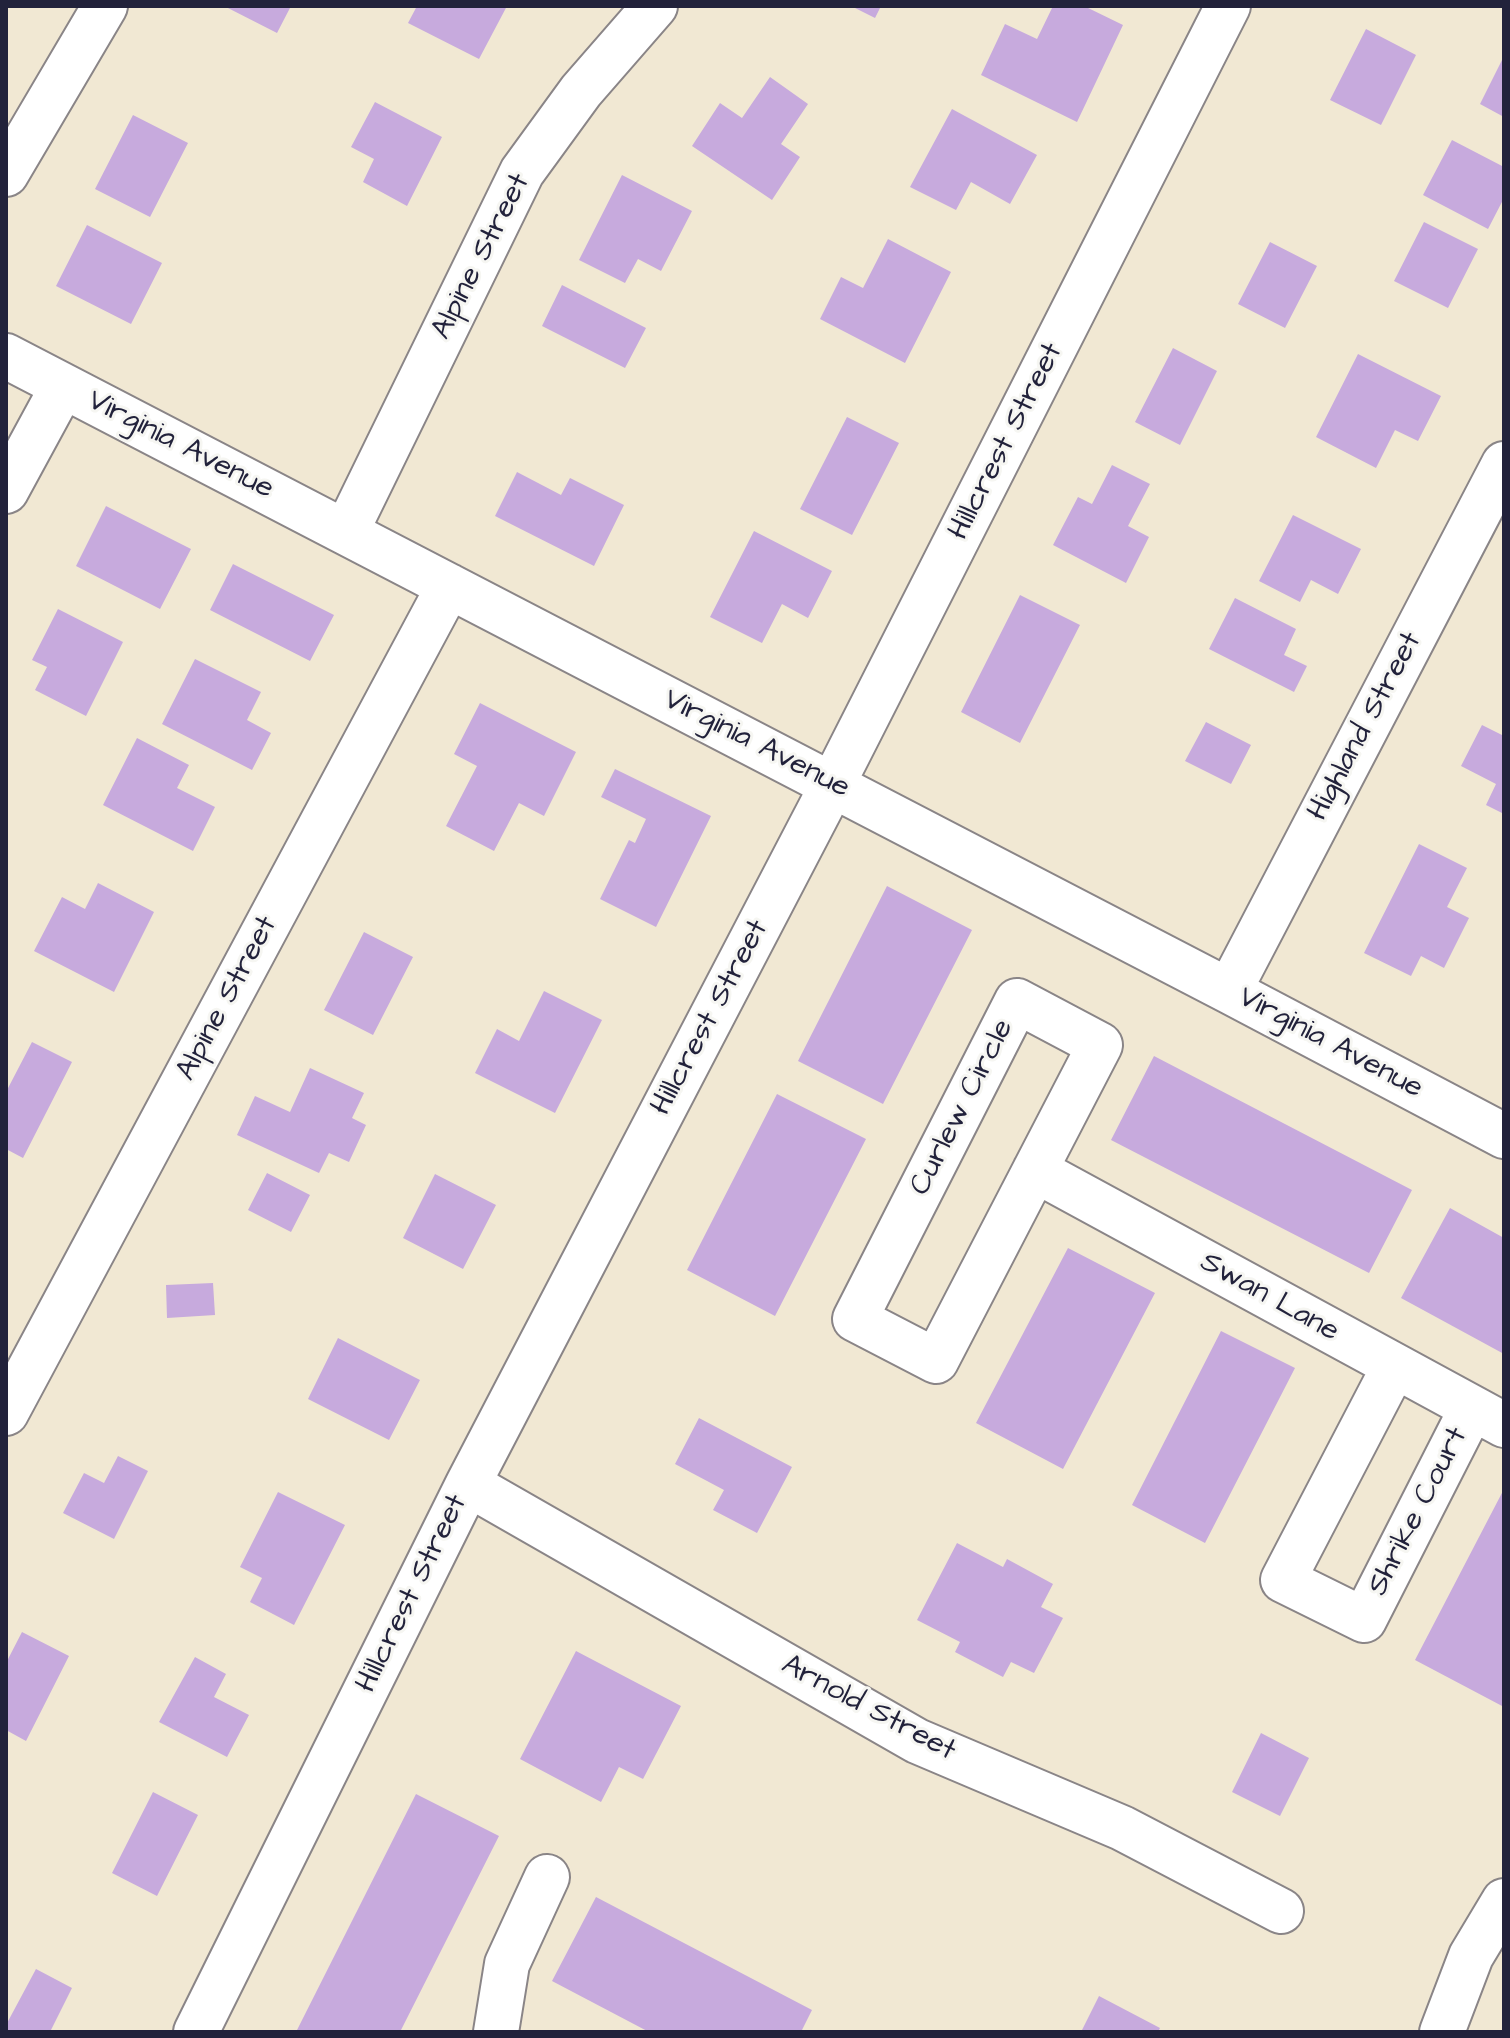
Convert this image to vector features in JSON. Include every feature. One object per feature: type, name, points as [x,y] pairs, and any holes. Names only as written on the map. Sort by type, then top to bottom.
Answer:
[{"type":"street","points":[[6,174],[105,6]]},
{"type":"street","name":"Alpine Street","points":[[346,532],[522,172],[581,91],[655,6]]},
{"type":"street","name":"Hillcrest Street","points":[[196,2032],[468,1484],[833,785],[1228,6]]},
{"type":"street","name":"Virginia Avenue","points":[[6,356],[1504,1136]]},
{"type":"street","points":[[6,491],[63,386]]},
{"type":"street","name":"Highland Street","points":[[1229,991],[1504,464]]},
{"type":"street","name":"Alpine Street","points":[[6,1413],[449,586]]},
{"type":"street","name":"Curlew Circle","points":[[1017,1001],[1100,1045],[1035,1170],[936,1361],[855,1319],[1017,1001]]},
{"type":"street","name":"Swan Lane","points":[[1035,1170],[1488,1417]]},
{"type":"street","name":"Shrike Court","points":[[1394,1367],[1283,1580],[1364,1620],[1488,1417]]},
{"type":"street","name":"Arnold Street","points":[[468,1484],[917,1741],[1122,1828],[1281,1911]]},
{"type":"street","points":[[496,2032],[507,1964],[547,1877]]},
{"type":"street","points":[[1442,2032],[1471,1956],[1504,1901]]},
{"type":"building","points":[[224,6],[291,6],[277,33]]},
{"type":"building","points":[[417,6],[507,6],[479,59],[408,23]]},
{"type":"building","points":[[851,6],[881,6],[875,18]]},
{"type":"building","points":[[1053,6],[1084,6],[1123,25],[1077,122],[981,75],[1005,24],[1037,39]]},
{"type":"building","points":[[1366,29],[1416,55],[1381,125],[1330,100]]},
{"type":"building","points":[[1504,56],[1504,117],[1480,104]]},
{"type":"building","points":[[770,77],[808,104],[781,144],[800,157],[772,200],[692,146],[720,103],[742,118]]},
{"type":"building","points":[[375,102],[442,137],[407,206],[363,182],[374,159],[351,147]]},
{"type":"building","points":[[952,109],[1037,155],[1010,204],[971,182],[956,210],[910,187]]},
{"type":"building","points":[[133,115],[188,143],[150,217],[95,189]]},
{"type":"building","points":[[1452,140],[1504,167],[1504,198],[1488,229],[1423,195]]},
{"type":"building","points":[[622,175],[692,211],[661,271],[638,259],[625,283],[579,260]]},
{"type":"building","points":[[1424,222],[1478,249],[1448,308],[1394,281]]},
{"type":"building","points":[[87,225],[162,263],[131,324],[56,286]]},
{"type":"building","points":[[888,239],[951,272],[905,363],[820,319],[841,277],[863,288]]},
{"type":"building","points":[[1270,242],[1317,266],[1285,328],[1238,304]]},
{"type":"building","points":[[562,285],[646,328],[625,368],[542,326]]},
{"type":"building","points":[[1173,348],[1217,371],[1180,445],[1135,422]]},
{"type":"building","points":[[1358,354],[1441,396],[1418,441],[1395,430],[1376,468],[1316,437]]},
{"type":"building","points":[[847,417],[899,443],[852,535],[800,509]]},
{"type":"building","points":[[1112,465],[1150,484],[1128,526],[1149,537],[1126,583],[1053,545],[1078,497],[1092,504]]},
{"type":"building","points":[[517,472],[561,495],[570,478],[624,505],[594,566],[495,516]]},
{"type":"building","points":[[106,506],[191,549],[160,609],[76,566]]},
{"type":"building","points":[[1293,515],[1361,549],[1338,594],[1311,580],[1300,602],[1259,581]]},
{"type":"building","points":[[754,531],[832,571],[808,618],[782,604],[762,643],[710,617]]},
{"type":"building","points":[[233,564],[334,615],[310,661],[210,610]]},
{"type":"building","points":[[1020,595],[1080,625],[1020,743],[961,712]]},
{"type":"building","points":[[1235,598],[1296,629],[1284,655],[1307,666],[1294,692],[1209,649]]},
{"type":"building","points":[[58,609],[123,642],[86,716],[35,690],[47,667],[32,660]]},
{"type":"building","points":[[195,659],[261,692],[247,720],[271,733],[252,770],[162,724]]},
{"type":"building","points":[[480,703],[576,752],[544,816],[519,803],[494,851],[446,826],[477,766],[454,754]]},
{"type":"building","points":[[1206,722],[1251,745],[1231,784],[1185,761]]},
{"type":"building","points":[[1482,725],[1504,736],[1504,814],[1486,805],[1496,784],[1461,766]]},
{"type":"building","points":[[137,738],[189,765],[177,788],[215,807],[193,851],[103,805]]},
{"type":"building","points":[[615,769],[711,816],[656,927],[600,899],[629,840],[635,843],[646,819],[601,797]]},
{"type":"building","points":[[1419,844],[1467,868],[1447,907],[1469,918],[1444,968],[1421,956],[1411,976],[1364,953]]},
{"type":"building","points":[[98,883],[154,912],[114,992],[34,951],[62,897],[85,909]]},
{"type":"building","points":[[887,886],[972,930],[883,1104],[798,1061]]},
{"type":"building","points":[[364,932],[413,957],[373,1035],[324,1010]]},
{"type":"building","points":[[544,991],[602,1020],[555,1113],[475,1073],[497,1029],[519,1041]]},
{"type":"building","points":[[32,1042],[72,1062],[23,1158],[6,1149],[6,1092]]},
{"type":"building","points":[[1154,1056],[1412,1190],[1369,1273],[1111,1140]]},
{"type":"building","points":[[310,1068],[364,1093],[352,1118],[366,1125],[349,1162],[329,1153],[319,1173],[237,1135],[255,1096],[290,1112]]},
{"type":"building","points":[[777,1094],[866,1139],[775,1316],[687,1270]]},
{"type":"building","points":[[267,1173],[310,1195],[291,1232],[248,1210]]},
{"type":"building","points":[[435,1174],[496,1205],[463,1269],[403,1238]]},
{"type":"building","points":[[1450,1208],[1504,1238],[1504,1354],[1401,1298]]},
{"type":"building","points":[[1068,1248],[1155,1293],[1063,1469],[976,1423]]},
{"type":"building","points":[[213,1283],[215,1315],[167,1318],[166,1285]]},
{"type":"building","points":[[1221,1331],[1295,1368],[1205,1543],[1132,1505]]},
{"type":"building","points":[[338,1338],[420,1380],[389,1440],[308,1399]]},
{"type":"building","points":[[699,1418],[792,1467],[757,1533],[713,1510],[724,1490],[675,1464]]},
{"type":"building","points":[[118,1456],[148,1471],[114,1539],[63,1513],[84,1473],[104,1483]]},
{"type":"building","points":[[1504,1489],[1504,1707],[1415,1660]]},
{"type":"building","points":[[278,1492],[345,1525],[294,1625],[250,1602],[262,1578],[240,1567]]},
{"type":"building","points":[[957,1543],[1003,1567],[1007,1559],[1053,1584],[1041,1607],[1063,1618],[1034,1673],[1011,1662],[1003,1677],[955,1652],[960,1642],[917,1620]]},
{"type":"building","points":[[22,1632],[69,1656],[26,1741],[6,1730],[6,1663]]},
{"type":"building","points":[[576,1651],[681,1706],[643,1779],[619,1767],[601,1802],[520,1759]]},
{"type":"building","points":[[195,1657],[226,1674],[214,1697],[249,1715],[227,1757],[159,1722]]},
{"type":"building","points":[[1261,1733],[1309,1758],[1280,1816],[1232,1792]]},
{"type":"building","points":[[153,1792],[198,1815],[157,1896],[112,1873]]},
{"type":"building","points":[[416,1794],[499,1836],[400,2032],[296,2032]]},
{"type":"building","points":[[596,1897],[812,2010],[801,2032],[649,2032],[552,1981]]},
{"type":"building","points":[[36,1969],[72,1988],[50,2032],[6,2032],[6,2025]]},
{"type":"building","points":[[1099,1996],[1160,2028],[1158,2032],[1081,2032]]}]
